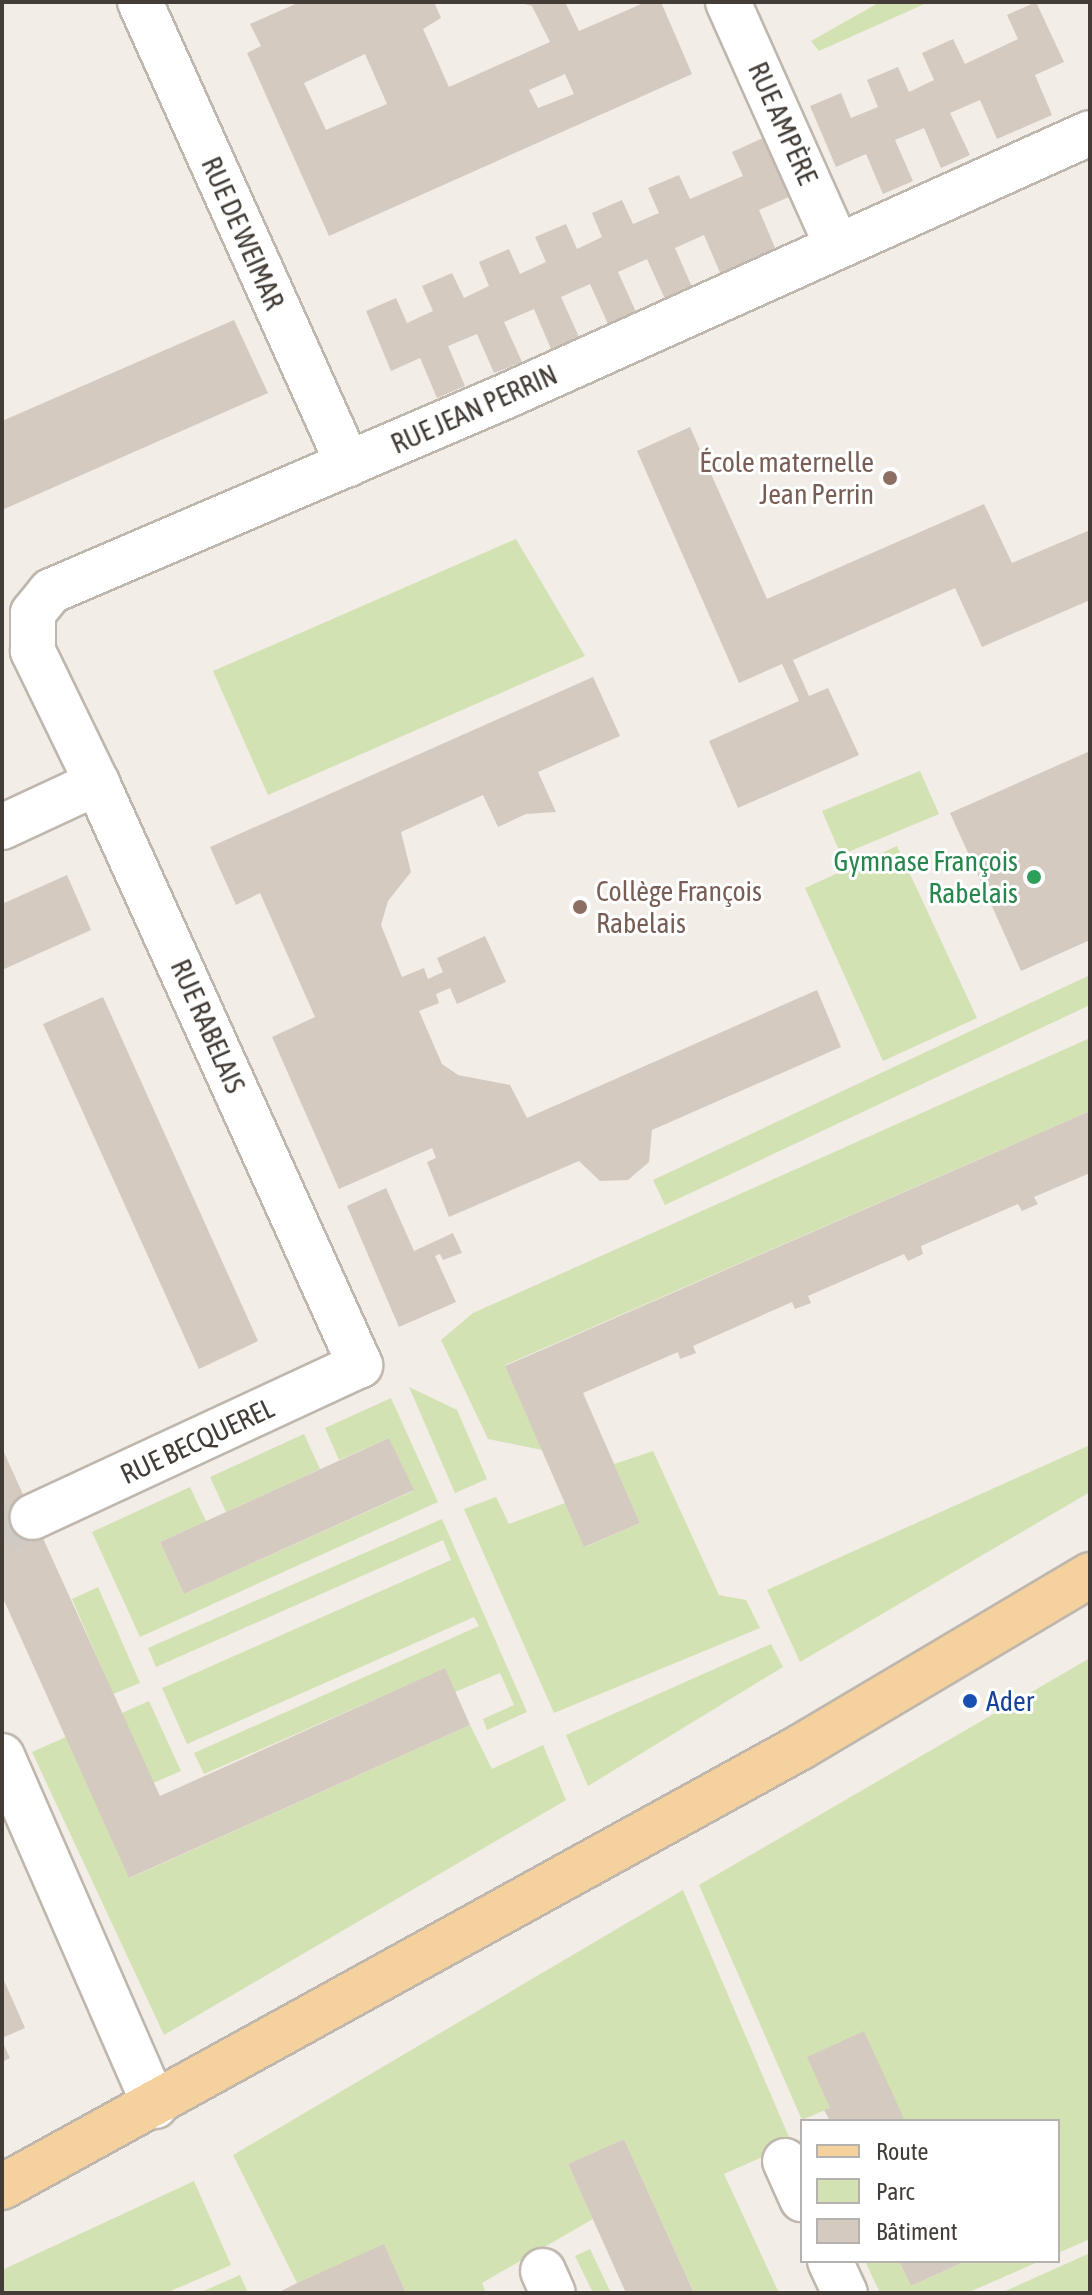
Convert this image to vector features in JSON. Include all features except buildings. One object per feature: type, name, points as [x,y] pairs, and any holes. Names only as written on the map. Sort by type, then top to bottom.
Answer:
[{"type":"main road","points":[[2,2187],[155,2106],[799,1748],[1090,1575]]},
{"type":"street","name":"RUE DE WEIMAR","points":[[140,2],[348,464]]},
{"type":"street","name":"RUE AMPÈRE","points":[[728,2],[836,244]]},
{"type":"street","name":"RUE JEAN PERRIN","points":[[97,783],[33,651],[33,613],[51,591],[348,464],[1090,133]]},
{"type":"street","points":[[2,827],[97,783]]},
{"type":"street","name":"RUE RABELAIS","points":[[97,783],[360,1365]]},
{"type":"street","name":"RUE BECQUEREL","points":[[33,1517],[360,1365]]},
{"type":"street","points":[[2,1756],[155,2106]]},
{"type":"street","points":[[831,2263],[845,2293]]},
{"type":"green space","points":[[880,2],[929,2],[819,51],[811,41]]},
{"type":"green space","points":[[516,539],[585,656],[268,795],[213,671]]},
{"type":"green space","points":[[920,771],[939,814],[841,855],[822,811]]},
{"type":"green space","points":[[897,846],[977,1018],[883,1061],[805,888]]},
{"type":"green space","points":[[1090,975],[1090,1005],[665,1205],[653,1180]]},
{"type":"green space","points":[[1090,1038],[1090,1111],[505,1365],[542,1450],[488,1439],[441,1340],[473,1313]]},
{"type":"green space","points":[[409,1387],[457,1410],[487,1479],[455,1493]]},
{"type":"green space","points":[[391,1398],[438,1502],[140,1637],[92,1532],[190,1487],[206,1521],[160,1542],[184,1594],[413,1491],[389,1438],[339,1460],[325,1428]]},
{"type":"green space","points":[[304,1434],[320,1469],[226,1512],[210,1477]]},
{"type":"green space","points":[[1090,1445],[1090,1492],[800,1662],[767,1590]]},
{"type":"green space","points":[[653,1451],[719,1595],[746,1600],[760,1628],[554,1713],[464,1509],[496,1497],[509,1524],[565,1503],[585,1547],[640,1523],[614,1464]]},
{"type":"green space","points":[[442,1519],[527,1712],[487,1730],[483,1719],[514,1705],[500,1673],[455,1692],[444,1669],[204,1774],[194,1753],[479,1626],[474,1617],[187,1744],[162,1688],[451,1560],[443,1540],[156,1667],[148,1648]]},
{"type":"green space","points":[[98,1587],[140,1683],[113,1694],[72,1599]]},
{"type":"green space","points":[[771,1644],[783,1667],[588,1786],[566,1735]]},
{"type":"green space","points":[[1090,1658],[1090,2239],[1060,2252],[1060,2119],[893,2119],[830,2108],[802,2119],[699,1885]]},
{"type":"green space","points":[[149,1701],[181,1771],[153,1783],[122,1713]]},
{"type":"green space","points":[[470,1725],[492,1769],[543,1745],[566,1800],[164,2035],[32,1752],[66,1737],[130,1878]]},
{"type":"green space","points":[[683,1890],[792,2144],[724,2174],[779,2293],[694,2293],[624,2139],[568,2164],[593,2219],[482,2283],[486,2293],[406,2293],[384,2245],[297,2283],[233,2155]]},
{"type":"green space","points":[[194,2181],[231,2265],[166,2293],[2,2293],[2,2270]]},
{"type":"green space","points":[[590,2249],[611,2293],[593,2293],[575,2256]]},
{"type":"green space","points":[[1090,2253],[1090,2293],[1001,2293]]},
{"type":"green space","points":[[866,2263],[900,2263],[911,2286],[962,2263],[1035,2263],[967,2293],[880,2293]]},
{"type":"green space","points":[[240,2275],[248,2293],[199,2293]]},
{"type":"tunnel","points":[[2,1531],[33,1517]]},
{"type":"place","name":"École maternelle Jean Perrin","points":[[890,478]]},
{"type":"place","name":"Gymnase François Rabelais","points":[[1034,877]]},
{"type":"place","name":"Collège François Rabelais","points":[[580,907]]},
{"type":"place","name":"Ader","points":[[970,1701]]}]
